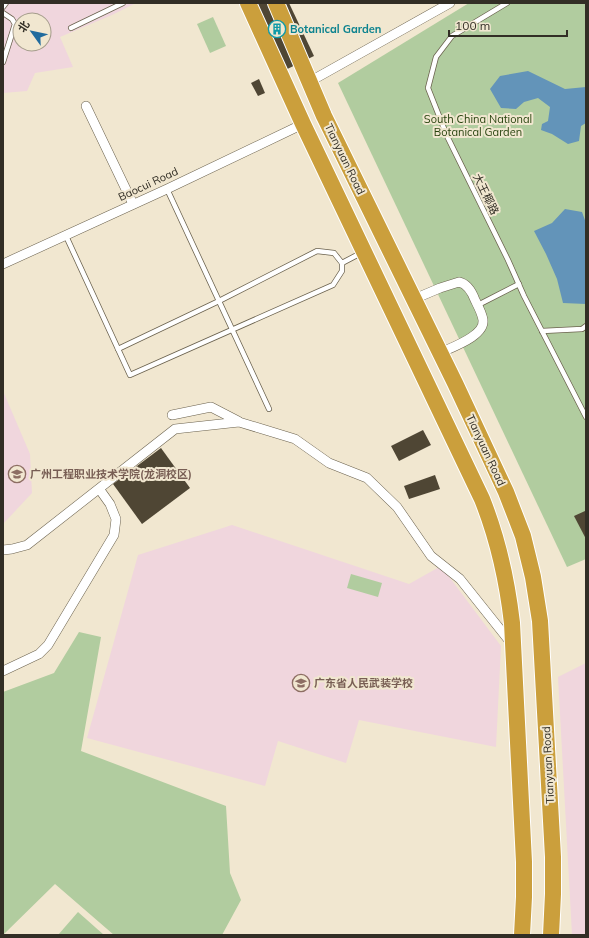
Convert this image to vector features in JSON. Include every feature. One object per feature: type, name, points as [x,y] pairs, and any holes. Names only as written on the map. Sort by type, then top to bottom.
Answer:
[{"type":"highway","name":"Tianyuan Road","points":[[248,3],[363,252],[488,514],[497,542],[508,587],[512,623],[524,862],[522,935]]},
{"type":"highway","name":"Tianyuan Road","points":[[276,3],[324,116],[440,353],[516,516],[533,577],[540,621],[553,857],[551,935]]},
{"type":"street","points":[[309,82],[450,3]]},
{"type":"street","points":[[86,106],[133,204]]},
{"type":"street","name":"Baocui Road","points":[[3,264],[167,189],[303,124]]},
{"type":"street","points":[[414,299],[447,285],[459,282],[467,285],[478,305],[483,320],[483,326],[478,332],[465,341],[440,353]]},
{"type":"street","points":[[172,415],[211,406],[239,422],[295,439],[329,463],[367,478],[397,507],[431,556],[460,580],[513,646]]},
{"type":"street","points":[[3,550],[27,545],[175,429],[239,422]]},
{"type":"street","points":[[3,671],[39,654],[48,645],[114,535],[116,519],[110,504],[100,490]]},
{"type":"lane","points":[[3,8],[6,3]]},
{"type":"lane","points":[[71,28],[123,3]]},
{"type":"lane","name":"大王椰路","points":[[508,3],[452,36],[436,57],[428,88],[447,136],[542,331],[586,417]]},
{"type":"lane","points":[[3,13],[12,19],[15,24],[3,62]]},
{"type":"lane","points":[[167,189],[269,409]]},
{"type":"lane","points":[[66,236],[118,349],[130,375],[332,285],[342,271],[342,263],[334,253],[316,251],[219,301],[118,349]]},
{"type":"lane","points":[[342,263],[363,252]]},
{"type":"lane","points":[[478,305],[519,284]]},
{"type":"lane","points":[[542,331],[582,328],[586,326]]},
{"type":"shaded area","points":[[3,3],[136,3],[60,37],[73,67],[35,73],[27,91],[3,93]]},
{"type":"shaded area","name":"广州工程职业技术学院(龙洞校区)","points":[[3,391],[30,454],[32,493],[3,524]]},
{"type":"shaded area","name":"广东省人民武装学校","points":[[232,525],[409,584],[441,566],[501,646],[496,747],[359,720],[346,763],[278,741],[265,786],[87,738],[138,555]]},
{"type":"shaded area","points":[[586,663],[586,935],[572,935],[558,677]]},
{"type":"green space","name":"South China National Botanical Garden","points":[[469,3],[586,3],[586,559],[567,567],[338,83]]},
{"type":"green space","points":[[213,17],[226,46],[210,53],[197,24]]},
{"type":"green space","points":[[351,574],[382,583],[378,597],[347,588]]},
{"type":"green space","points":[[79,632],[101,637],[81,751],[226,806],[230,873],[241,900],[222,935],[114,935],[55,884],[3,935],[3,692],[54,673]]},
{"type":"green space","points":[[78,912],[104,935],[58,935]]},
{"type":"water","points":[[528,71],[565,89],[586,87],[586,123],[581,126],[579,141],[568,144],[552,134],[541,130],[542,124],[548,121],[550,107],[538,98],[524,102],[516,109],[501,108],[490,89],[500,76]]},
{"type":"water","points":[[565,209],[582,212],[586,223],[586,304],[563,303],[557,279],[534,231],[552,223]]},
{"type":"building","name":"Botanical Garden","points":[[240,3],[289,3],[314,56],[275,75]]},
{"type":"building","points":[[259,79],[265,93],[258,96],[251,83]]},
{"type":"building","points":[[423,430],[431,445],[399,461],[391,446]]},
{"type":"building","points":[[161,448],[190,488],[142,524],[113,484]]},
{"type":"building","points":[[435,475],[440,489],[409,499],[404,486]]},
{"type":"building","points":[[585,511],[586,514],[586,539],[574,516]]},
{"type":"place","name":"Botanical Garden","points":[[277,29]]},
{"type":"place","name":"广州工程职业技术学院(龙洞校区)","points":[[17,474]]},
{"type":"place","name":"广东省人民武装学校","points":[[301,683]]}]
